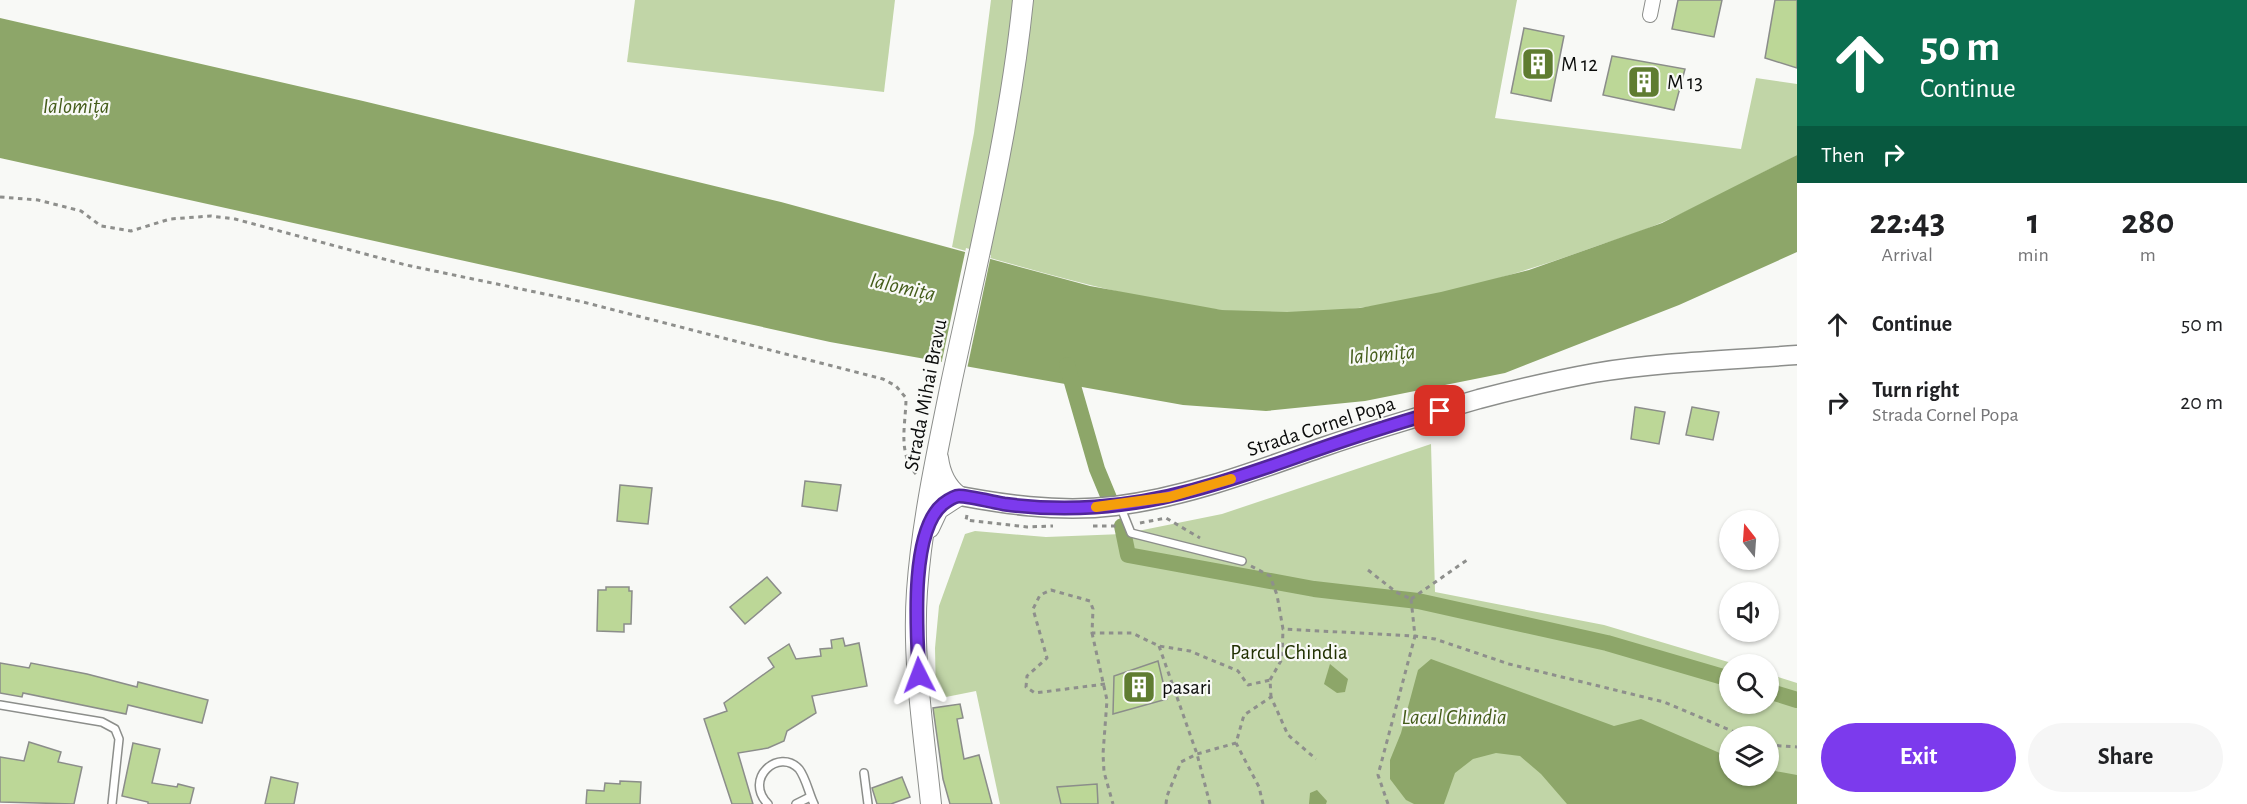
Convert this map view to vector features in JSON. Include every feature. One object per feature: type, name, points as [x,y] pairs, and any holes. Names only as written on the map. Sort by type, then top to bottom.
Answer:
[{"type":"main road","name":"Strada Mihai Bravu","points":[[931,804],[917,636],[917,594],[921,550],[946,407],[995,175],[1019,41],[1023,0]]},
{"type":"main road","name":"Strada Cornel Popa","points":[[930,490],[1031,507],[1076,508],[1120,505],[1191,492],[1420,416],[1543,383],[1647,366],[1797,355]]},
{"type":"main road","points":[[921,550],[938,509],[958,496],[942,476],[937,453]]},
{"type":"street","points":[[1650,15],[1653,0]]},
{"type":"lane","points":[[1120,505],[1131,533],[1242,561]]},
{"type":"lane","points":[[0,705],[102,722],[115,729],[119,739],[112,804]]},
{"type":"lane","points":[[768,804],[762,798],[759,779],[772,764],[781,762],[799,769],[812,800],[796,804]]},
{"type":"lane","points":[[864,773],[868,804]]},
{"type":"path","points":[[0,197],[38,200],[81,211],[101,226],[131,231],[171,219],[211,216],[235,219],[406,265],[583,302],[883,379],[896,386],[906,398],[903,439],[906,454],[910,466],[930,490]]},
{"type":"path","points":[[1411,599],[1467,560]]},
{"type":"path","points":[[1368,570],[1396,592],[1411,599]]},
{"type":"path","points":[[1270,576],[1277,595],[1284,629],[1282,659],[1270,680],[1271,697],[1288,735],[1316,759]]},
{"type":"path","points":[[1105,684],[1035,693],[1026,687],[1027,676],[1047,658],[1034,609],[1041,595],[1051,590],[1090,601],[1093,609],[1092,633],[1105,684],[1107,700],[1104,772],[1113,804]]},
{"type":"path","points":[[1388,804],[1378,775],[1415,636],[1411,599]]},
{"type":"path","points":[[1284,629],[1435,639],[1509,664],[1664,702],[1720,726]]},
{"type":"path","points":[[1092,633],[1132,633],[1159,646],[1190,651],[1238,670],[1248,685],[1270,680]]},
{"type":"path","points":[[1159,646],[1197,754],[1210,804]]},
{"type":"path","points":[[1263,804],[1259,787],[1236,743],[1244,715],[1271,697]]},
{"type":"path","points":[[1166,804],[1181,762],[1197,754],[1236,743]]},
{"type":"path","points":[[1779,746],[1797,747]]},
{"type":"green space","points":[[635,0],[895,0],[884,92],[627,62]]},
{"type":"green space","points":[[991,0],[1517,0],[1495,118],[1741,149],[1756,78],[1797,84],[1797,155],[1646,229],[1505,276],[1410,300],[1314,312],[1267,313],[1221,310],[1153,299],[1085,284],[952,247],[974,133]]},
{"type":"green space","name":"Parcul Chindia","points":[[1431,444],[1435,592],[1604,625],[1719,659],[1719,714],[1779,714],[1779,677],[1797,683],[1797,804],[1000,804],[976,691],[936,699],[935,648],[939,606],[965,534],[975,531],[1046,537],[1123,534],[1222,514]]},
{"type":"water","name":"Ialomița","points":[[0,18],[363,101],[781,202],[1090,286],[1222,310],[1287,312],[1360,308],[1441,292],[1529,270],[1662,223],[1797,155],[1797,252],[1679,305],[1505,373],[1365,401],[1266,411],[1183,405],[830,342],[0,158]]},
{"type":"water","name":"Lacul Chindia","points":[[1431,659],[1614,726],[1641,719],[1719,753],[1719,786],[1779,786],[1779,772],[1797,775],[1797,804],[1567,804],[1541,774],[1520,756],[1496,753],[1473,759],[1455,773],[1444,804],[1414,804],[1406,800],[1390,779],[1390,760],[1401,733],[1418,670]]},
{"type":"water","points":[[1330,664],[1348,679],[1345,692],[1337,693],[1324,684]]},
{"type":"water","points":[[1317,790],[1327,801],[1326,804],[1309,804],[1310,793]]},
{"type":"pier","points":[[966,248],[991,255],[967,369],[941,365]]},
{"type":"building","points":[[1678,0],[1722,0],[1714,37],[1672,29]]},
{"type":"building","points":[[1775,0],[1797,0],[1797,68],[1765,58]]},
{"type":"building","name":"M 12","points":[[1524,28],[1564,36],[1551,101],[1511,93]]},
{"type":"building","name":"M 13","points":[[1612,56],[1685,69],[1674,110],[1603,95]]},
{"type":"building","points":[[1635,407],[1665,412],[1659,444],[1631,439]]},
{"type":"building","points":[[1692,407],[1719,412],[1713,440],[1686,435]]},
{"type":"building","points":[[805,481],[841,485],[837,511],[802,506]]},
{"type":"building","points":[[620,485],[652,488],[648,524],[617,521]]},
{"type":"building","points":[[767,577],[781,593],[745,624],[730,607]]},
{"type":"building","points":[[606,587],[629,587],[629,591],[632,591],[631,624],[624,624],[624,632],[597,631],[598,590],[606,590]]},
{"type":"building","points":[[843,638],[845,646],[859,643],[867,686],[812,696],[816,713],[787,731],[784,741],[768,748],[738,753],[753,804],[732,804],[704,719],[727,711],[724,703],[774,667],[768,658],[789,644],[796,659],[821,656],[820,649],[832,648],[831,640]]},
{"type":"building","name":"pasari","points":[[1158,661],[1167,699],[1113,714],[1114,676]]},
{"type":"building","points":[[0,663],[29,668],[31,663],[137,687],[138,682],[208,700],[202,723],[128,705],[126,714],[23,693],[22,697],[0,693]]},
{"type":"building","points":[[960,704],[963,718],[957,719],[964,759],[979,755],[992,804],[950,804],[943,779],[933,708]]},
{"type":"building","points":[[29,742],[61,752],[58,762],[82,767],[74,804],[0,802],[0,757],[24,761]]},
{"type":"building","points":[[133,743],[160,749],[152,783],[177,787],[178,784],[194,788],[190,804],[148,804],[148,802],[122,796]]},
{"type":"building","points":[[271,777],[298,783],[294,804],[265,804]]},
{"type":"building","points":[[902,777],[910,797],[891,804],[877,804],[872,788]]},
{"type":"building","points":[[620,781],[641,782],[640,804],[586,804],[587,790],[604,791],[605,783],[620,784]]},
{"type":"building","points":[[1097,784],[1098,804],[1061,804],[1057,787]]},
{"type":"waterway","points":[[1067,365],[1097,469],[1109,498]]},
{"type":"waterway","points":[[1122,526],[1128,555],[1314,589],[1418,601],[1607,643],[1719,676]]},
{"type":"waterway","points":[[1779,694],[1797,700]]},
{"type":"slow traffic","points":[[1096,507],[1169,497],[1231,479]]},
{"type":"place","name":"M 12","points":[[1538,64]]},
{"type":"place","name":"M 13","points":[[1644,82]]},
{"type":"place","name":"pasari","points":[[1139,687]]},
{"type":"route","points":[[919,675],[916,612],[921,550],[934,516],[947,501],[958,496],[1031,507],[1076,508],[1113,506],[1169,497],[1220,483],[1326,446],[1440,411]]}]
